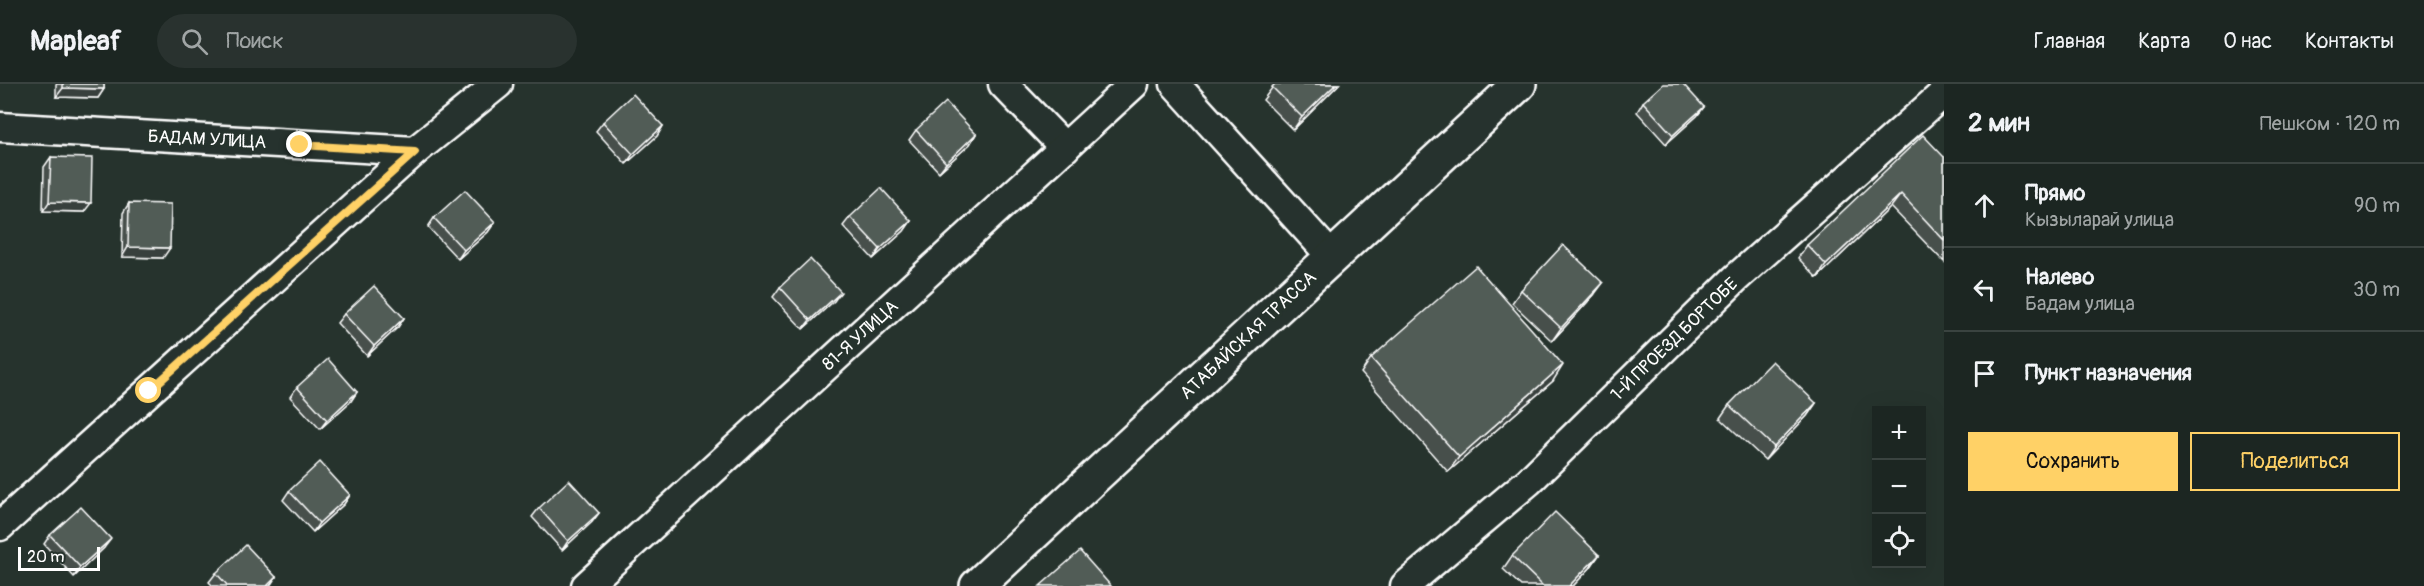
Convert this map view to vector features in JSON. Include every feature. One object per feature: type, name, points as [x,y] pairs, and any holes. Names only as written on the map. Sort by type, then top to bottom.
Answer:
[{"type":"main road","name":"АТАБАЙСКАЯ ТРАССА","points":[[977,586],[1519,84]]},
{"type":"street","points":[[0,526],[415,152],[498,84]]},
{"type":"street","points":[[1003,84],[1065,148]]},
{"type":"street","name":"81-Я УЛИЦА","points":[[586,586],[1134,84]]},
{"type":"street","points":[[1175,84],[1332,257]]},
{"type":"street","name":"1-Й ПРОЕЗД БОРТОБЕ","points":[[1405,586],[1528,481],[1735,279],[1944,93]]},
{"type":"street","name":"БАДАМ УЛИЦА","points":[[0,127],[415,152]]},
{"type":"building","points":[[63,84],[104,84],[104,89],[63,88]]},
{"type":"building","points":[[1275,84],[1336,84],[1302,117],[1272,87]]},
{"type":"building","points":[[1663,84],[1683,84],[1704,107],[1673,135],[1643,102]]},
{"type":"building","points":[[633,94],[663,126],[633,154],[603,122]]},
{"type":"building","points":[[946,102],[976,134],[946,163],[916,130]]},
{"type":"building","points":[[1923,135],[1944,157],[1944,240],[1901,194],[1826,265],[1807,245]]},
{"type":"building","points":[[51,157],[92,158],[91,203],[49,202]]},
{"type":"building","points":[[881,188],[911,221],[880,249],[850,217]]},
{"type":"building","points":[[465,190],[495,222],[464,250],[434,218]]},
{"type":"building","points":[[129,203],[171,204],[170,248],[128,247]]},
{"type":"building","points":[[1563,245],[1603,283],[1561,328],[1521,290]]},
{"type":"building","points":[[810,259],[841,292],[810,320],[780,287]]},
{"type":"building","points":[[1476,266],[1563,365],[1459,457],[1371,358]]},
{"type":"building","points":[[374,286],[404,318],[374,346],[344,314]]},
{"type":"building","points":[[328,359],[357,392],[327,420],[297,387]]},
{"type":"building","points":[[1772,361],[1816,403],[1774,447],[1729,405]]},
{"type":"building","points":[[320,462],[350,495],[319,523],[289,491]]},
{"type":"building","points":[[569,480],[599,513],[568,541],[539,508]]},
{"type":"building","points":[[81,507],[111,539],[80,567],[50,535]]},
{"type":"building","points":[[1555,512],[1599,555],[1569,586],[1543,586],[1512,556]]},
{"type":"building","points":[[246,545],[276,577],[267,586],[228,586],[216,573]]},
{"type":"building","points":[[1080,551],[1111,586],[1040,586]]},
{"type":"route","points":[[149,391],[415,152],[300,145]]}]
